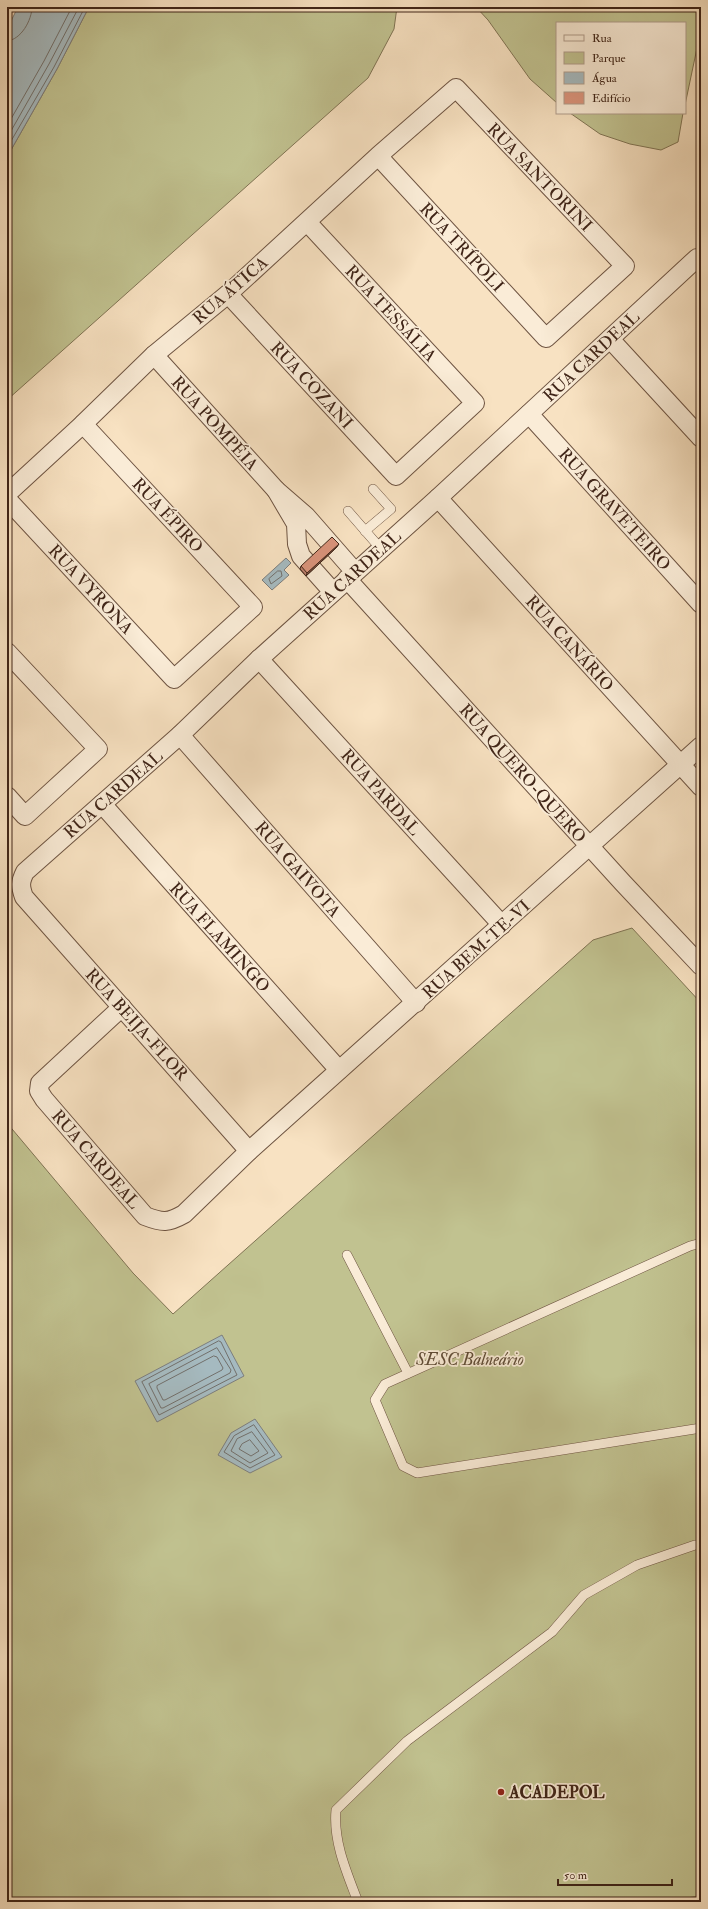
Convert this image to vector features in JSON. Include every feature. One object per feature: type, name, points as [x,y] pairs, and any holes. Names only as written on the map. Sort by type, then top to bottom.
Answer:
[{"type":"street","name":"RUA ÁTICA","points":[[7,494],[83,424],[154,355],[228,294],[378,156],[456,88]]},
{"type":"street","name":"RUA SANTORINI","points":[[456,88],[625,266],[546,338]]},
{"type":"street","name":"RUA TRÍPOLI","points":[[378,156],[546,338]]},
{"type":"street","name":"RUA TESSÁLIA","points":[[307,222],[475,403],[396,476]]},
{"type":"street","name":"RUA CARDEAL","points":[[24,897],[20,881],[25,872],[180,735],[259,659],[438,498],[610,339],[699,260]]},
{"type":"street","name":"RUA COZANI","points":[[228,294],[396,476]]},
{"type":"street","points":[[610,339],[701,438]]},
{"type":"street","name":"RUA POMPÉIA","points":[[154,355],[276,490],[309,520],[318,540],[348,579]]},
{"type":"street","name":"RUA GRAVETEIRO","points":[[529,414],[701,604]]},
{"type":"street","name":"RUA ÉPIRO","points":[[83,424],[253,606],[174,679]]},
{"type":"street","name":"RUA POMPÉIA","points":[[276,490],[296,524],[297,539],[301,556],[348,579]]},
{"type":"street","name":"RUA CANÁRIO","points":[[438,498],[701,787]]},
{"type":"street","name":"RUA VYRONA","points":[[7,499],[174,679]]},
{"type":"street","name":"RUA QUERO-QUERO","points":[[348,579],[590,847],[701,966]]},
{"type":"street","points":[[7,652],[98,749],[26,816],[7,796]]},
{"type":"street","name":"RUA PARDAL","points":[[259,659],[502,925]]},
{"type":"street","name":"RUA GAIVOTA","points":[[180,735],[416,1003]]},
{"type":"street","name":"RUA BEM-TE-VI","points":[[249,1150],[416,1003],[701,746]]},
{"type":"street","name":"RUA FLAMINGO","points":[[102,804],[339,1070]]},
{"type":"street","name":"RUA BEIJA-FLOR","points":[[24,897],[249,1150]]},
{"type":"street","name":"RUA CARDEAL","points":[[122,1007],[40,1083],[39,1091],[44,1099],[145,1216],[159,1222],[171,1221],[184,1214],[249,1150]]},
{"type":"lane","points":[[366,531],[391,509],[373,489]]},
{"type":"lane","points":[[348,511],[381,549]]},
{"type":"lane","points":[[701,1243],[683,1249],[385,1384],[375,1400],[403,1466],[417,1473],[701,1428]]},
{"type":"lane","points":[[347,1255],[408,1373]]},
{"type":"lane","points":[[358,1902],[344,1866],[334,1828],[336,1810],[407,1741],[552,1632],[584,1595],[637,1565],[695,1545],[701,1545]]},
{"type":"lane","points":[[690,1902],[701,1901]]},
{"type":"green space","points":[[89,7],[397,7],[394,29],[368,78],[7,400],[7,157],[57,69]]},
{"type":"green space","points":[[476,7],[701,7],[701,29],[686,100],[686,22],[556,22],[556,102],[530,79],[488,20]]},
{"type":"green space","points":[[571,114],[683,114],[678,142],[661,150],[630,144],[600,134]]},
{"type":"green space","name":"SESC Balneário","points":[[632,928],[701,1003],[701,1902],[7,1902],[7,1123],[133,1273],[173,1314],[593,940]]},
{"type":"water","points":[[18,7],[89,7],[57,69],[7,157],[7,29]]},
{"type":"water","points":[[286,558],[291,563],[284,570],[289,575],[272,590],[262,580]]},
{"type":"water","points":[[222,1335],[244,1376],[157,1422],[135,1381]]},
{"type":"water","points":[[255,1419],[282,1457],[250,1473],[218,1455],[231,1433]]},
{"type":"building","points":[[332,537],[339,544],[307,573],[301,566]]},
{"type":"place","name":"ACADEPOL","points":[[501,1792]]}]
